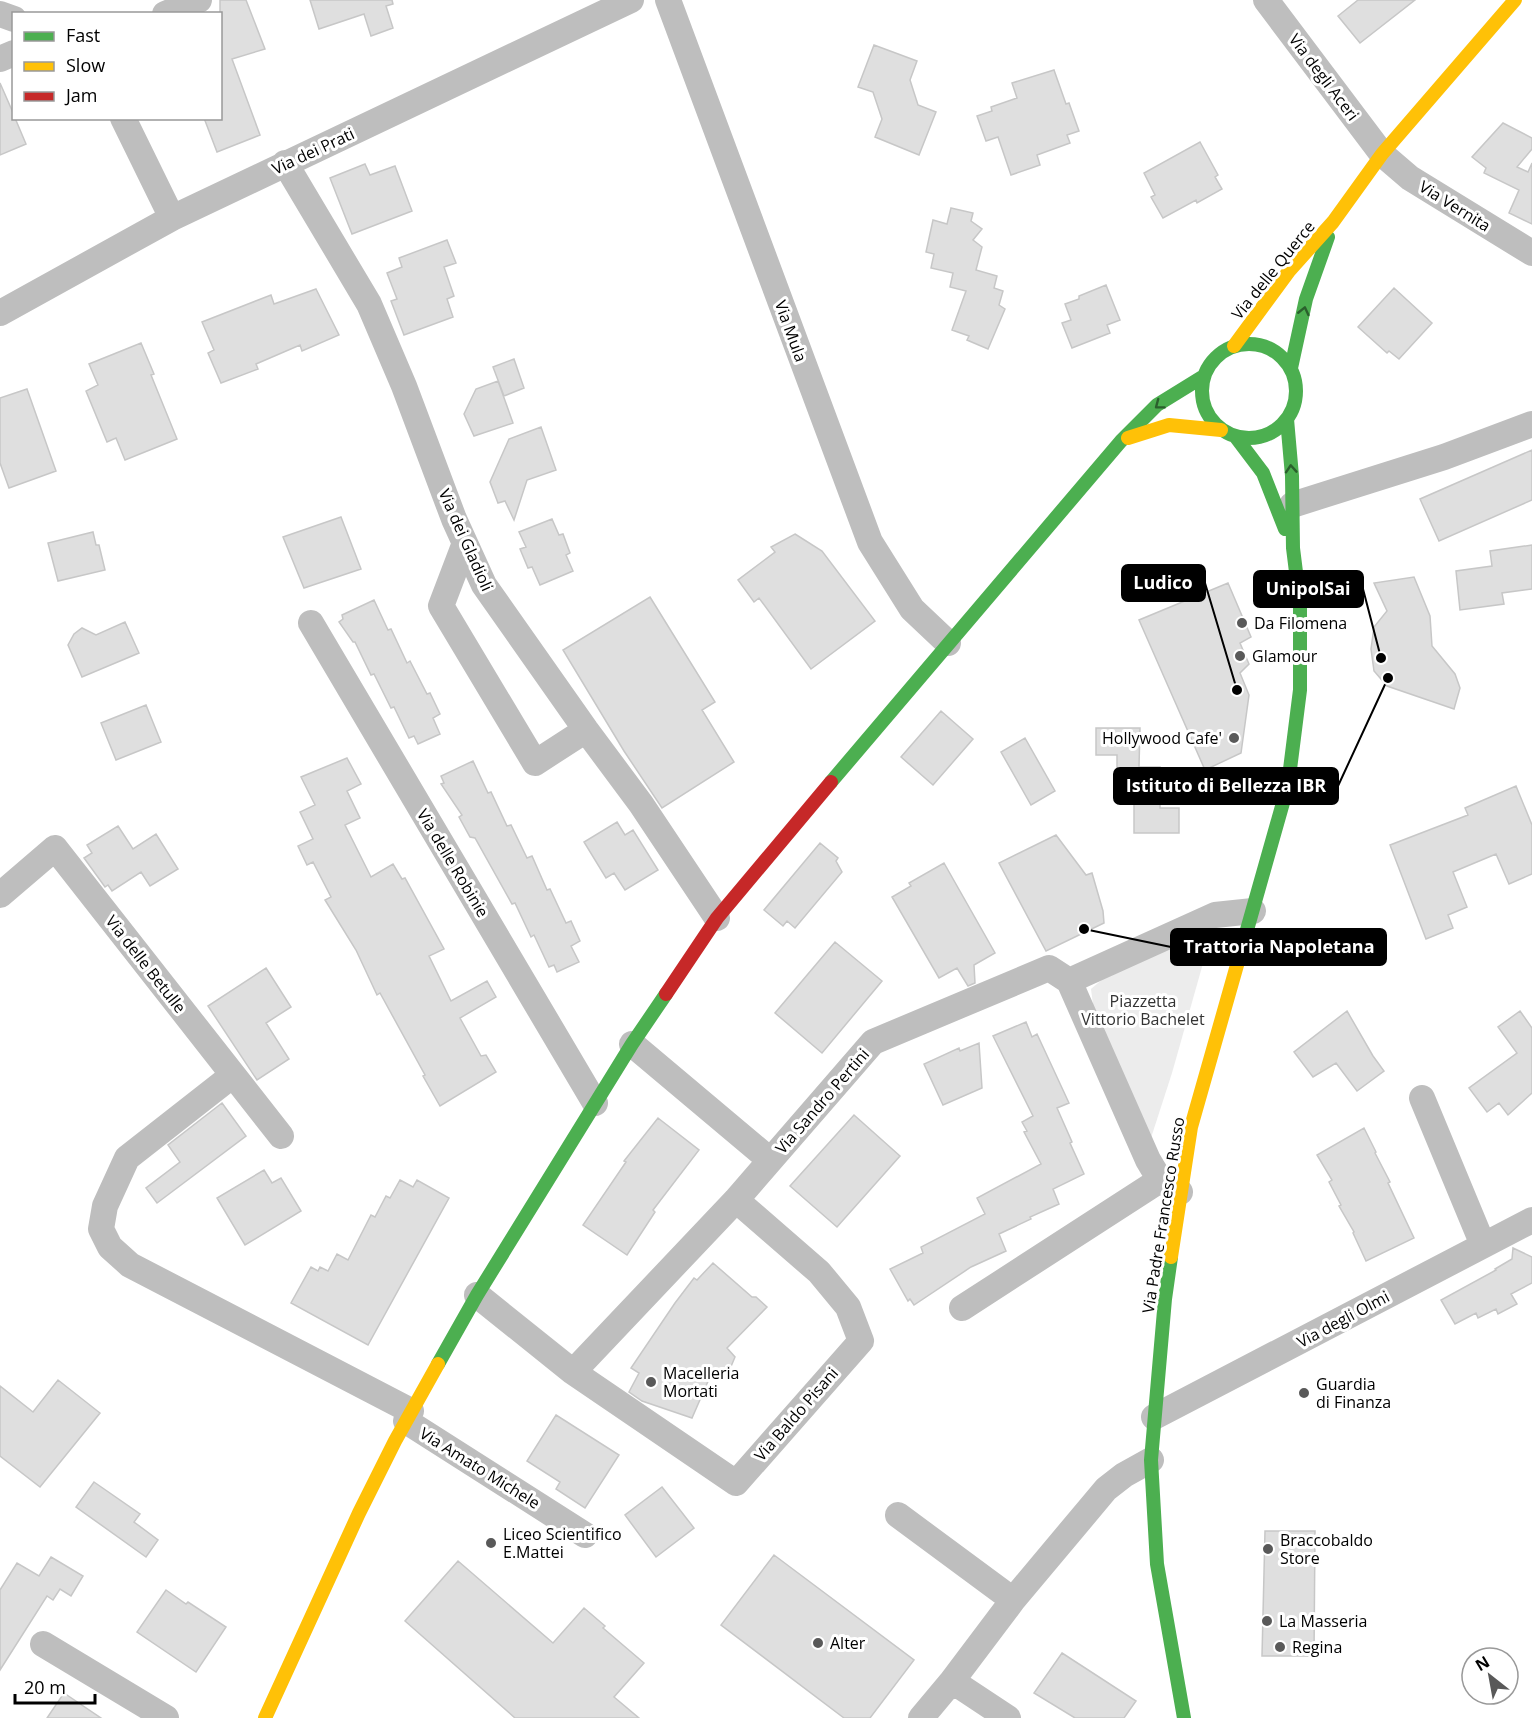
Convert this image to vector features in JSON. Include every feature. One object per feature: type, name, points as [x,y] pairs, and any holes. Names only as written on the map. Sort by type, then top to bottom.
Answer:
[{"type":"street","points":[[170,12],[199,0]]},
{"type":"street","name":"Via dei Prati","points":[[0,313],[172,218],[631,0]]},
{"type":"street","name":"Via Mula","points":[[668,0],[870,542],[912,609],[948,643]]},
{"type":"street","name":"Via degli Aceri","points":[[1266,0],[1382,154]]},
{"type":"street","points":[[1333,222],[1382,154],[1515,0]]},
{"type":"street","points":[[124,120],[172,218]]},
{"type":"street","name":"Via Vernita","points":[[1382,154],[1410,178],[1532,253]]},
{"type":"street","name":"Via dei Gladioli","points":[[285,164],[369,304],[404,386],[454,519],[484,585],[641,804],[717,918]]},
{"type":"street","name":"Via delle Querce","points":[[1234,346],[1289,271],[1333,222]]},
{"type":"street","name":"Via delle Querce","points":[[1291,368],[1306,299],[1333,222]]},
{"type":"street","points":[[1120,441],[1169,425],[1221,430],[1235,436],[1250,438],[1264,436],[1278,428],[1294,407],[1295,381],[1291,368],[1283,357],[1266,347],[1247,343],[1222,352],[1211,362],[1204,376],[1201,391],[1203,406],[1221,430]]},
{"type":"street","points":[[265,1718],[359,1513],[408,1416],[477,1295],[595,1103],[717,918],[1120,441],[1157,405],[1204,376]]},
{"type":"street","name":"Via Padre Francesco Russo","points":[[1184,1718],[1157,1564],[1151,1460],[1166,1299],[1170,1186],[1191,1127],[1288,785],[1300,690],[1300,604],[1293,548],[1292,476],[1287,419]]},
{"type":"street","points":[[1292,505],[1444,457],[1532,424]]},
{"type":"street","name":"Via Padre Francesco Russo","points":[[1235,436],[1263,474],[1293,548]]},
{"type":"street","points":[[465,543],[441,606],[535,763],[586,730]]},
{"type":"street","name":"Via delle Robinie","points":[[311,623],[595,1103]]},
{"type":"street","name":"Via delle Betulle","points":[[0,895],[55,848],[281,1136]]},
{"type":"street","points":[[962,1308],[1170,1186],[1148,1160],[1069,981],[1215,915],[1252,911]]},
{"type":"street","name":"Via Sandro Pertini","points":[[573,1372],[736,1200],[873,1042],[1049,968],[1069,981]]},
{"type":"street","points":[[632,1044],[770,1160]]},
{"type":"street","name":"Via Amato Michele","points":[[233,1075],[127,1158],[105,1206],[101,1229],[110,1247],[130,1265],[408,1416],[585,1535]]},
{"type":"street","points":[[1422,1098],[1483,1245]]},
{"type":"street","name":"Via Baldo Pisani","points":[[573,1372],[736,1483],[861,1341],[848,1307],[819,1272],[736,1200]]},
{"type":"street","name":"Via degli Olmi","points":[[1154,1417],[1532,1220]]},
{"type":"street","points":[[477,1295],[573,1372]]},
{"type":"street","points":[[921,1718],[1013,1600],[1106,1489],[1124,1475],[1151,1460]]},
{"type":"street","points":[[898,1515],[1013,1600]]},
{"type":"street","points":[[43,1644],[166,1718]]},
{"type":"street","points":[[952,1681],[1008,1718]]},
{"type":"green space","name":"Piazzetta Vittorio Bachelet","points":[[1213,928],[1172,1073],[1150,1141],[1094,1012],[1091,989],[1105,977]]},
{"type":"building","points":[[220,0],[246,0],[265,49],[232,59],[260,135],[217,152],[205,120],[222,120],[222,12],[220,12]]},
{"type":"building","points":[[310,0],[392,0],[393,4],[386,6],[393,28],[371,36],[364,14],[319,29]]},
{"type":"building","points":[[1358,0],[1415,0],[1360,43],[1338,16]]},
{"type":"building","points":[[874,45],[917,61],[910,80],[918,105],[936,112],[919,155],[875,137],[882,119],[873,92],[858,87]]},
{"type":"building","points":[[1054,70],[1079,131],[1067,135],[1070,143],[1037,155],[1040,165],[1011,175],[998,137],[986,141],[977,116],[992,111],[991,107],[1017,98],[1012,83]]},
{"type":"building","points":[[0,83],[12,110],[12,120],[16,120],[26,144],[0,155]]},
{"type":"building","points":[[1503,123],[1532,138],[1532,149],[1517,167],[1528,172],[1532,163],[1532,224],[1509,213],[1519,190],[1484,173],[1486,168],[1472,157]]},
{"type":"building","points":[[1200,142],[1218,175],[1215,177],[1222,189],[1163,218],[1151,197],[1155,195],[1144,173]]},
{"type":"building","points":[[365,164],[370,175],[395,166],[412,211],[352,234],[330,178]]},
{"type":"building","points":[[951,208],[973,213],[971,221],[982,229],[973,240],[982,247],[976,270],[997,276],[994,288],[1003,291],[999,305],[1005,309],[988,349],[967,340],[969,336],[952,330],[966,291],[950,287],[953,273],[931,268],[934,254],[926,252],[933,220],[947,224]]},
{"type":"building","points":[[447,240],[456,263],[444,267],[454,296],[447,299],[453,317],[404,335],[391,301],[397,299],[387,273],[402,267],[399,258]]},
{"type":"building","points":[[1106,285],[1120,320],[1107,325],[1110,333],[1072,348],[1062,323],[1071,320],[1065,304]]},
{"type":"building","points":[[1394,288],[1432,323],[1399,359],[1389,351],[1387,353],[1358,327]]},
{"type":"building","points":[[316,289],[339,335],[302,351],[300,345],[256,364],[258,369],[221,383],[208,353],[214,350],[202,322],[271,295],[274,304]]},
{"type":"building","points":[[141,343],[154,374],[151,375],[177,439],[125,460],[116,438],[107,442],[86,391],[98,385],[89,364]]},
{"type":"building","points":[[514,359],[524,388],[504,396],[493,367]]},
{"type":"building","points":[[498,381],[513,423],[474,436],[464,414],[476,389]]},
{"type":"building","points":[[27,389],[56,471],[9,488],[0,463],[0,398]]},
{"type":"building","points":[[541,427],[556,470],[527,480],[514,520],[505,501],[498,503],[490,482],[509,439]]},
{"type":"building","points":[[1532,450],[1532,500],[1439,541],[1420,499]]},
{"type":"building","points":[[341,517],[361,569],[304,588],[283,537]]},
{"type":"building","points":[[552,519],[559,535],[563,534],[570,553],[566,555],[573,571],[540,585],[532,567],[528,568],[520,549],[526,547],[519,532]]},
{"type":"building","points":[[93,532],[96,545],[99,545],[105,570],[58,581],[48,543]]},
{"type":"building","points":[[795,534],[822,551],[875,621],[811,669],[759,598],[754,602],[738,580],[775,552],[771,547]]},
{"type":"building","points":[[1532,545],[1532,589],[1502,593],[1504,604],[1460,610],[1456,571],[1492,566],[1490,551]]},
{"type":"building","points":[[1414,577],[1430,616],[1432,646],[1455,674],[1460,688],[1454,709],[1387,686],[1374,671],[1371,649],[1374,627],[1387,611],[1374,583]]},
{"type":"building","points":[[1228,583],[1251,637],[1240,643],[1249,664],[1240,673],[1249,695],[1241,753],[1205,770],[1139,620]]},
{"type":"building","points":[[650,597],[715,702],[702,710],[734,762],[662,808],[624,751],[563,650]]},
{"type":"building","points":[[374,600],[407,663],[410,661],[440,714],[433,718],[440,734],[418,744],[414,736],[409,738],[394,707],[391,708],[374,674],[371,675],[355,642],[339,622],[343,619],[342,615]]},
{"type":"building","points":[[125,622],[139,653],[82,677],[68,645],[74,634],[82,628],[96,635]]},
{"type":"building","points":[[146,705],[161,742],[116,760],[101,723]]},
{"type":"building","points":[[941,711],[973,739],[933,785],[901,757]]},
{"type":"building","points":[[1096,728],[1140,728],[1139,767],[1160,767],[1160,808],[1179,808],[1179,833],[1134,833],[1134,794],[1117,794],[1117,755],[1096,755]]},
{"type":"building","points":[[1025,738],[1055,791],[1031,805],[1001,752]]},
{"type":"building","points":[[347,758],[361,784],[347,791],[360,818],[345,825],[371,877],[393,864],[402,879],[405,878],[444,949],[429,956],[451,1001],[487,981],[496,997],[460,1018],[481,1056],[486,1055],[496,1072],[440,1106],[380,993],[377,995],[356,950],[325,900],[331,897],[313,862],[307,865],[298,846],[313,839],[300,812],[315,805],[301,777]]},
{"type":"building","points":[[473,761],[507,826],[511,825],[527,858],[532,856],[547,890],[550,889],[566,923],[571,921],[580,941],[571,946],[579,962],[557,972],[554,965],[549,967],[534,935],[531,937],[515,903],[512,904],[475,838],[470,837],[459,817],[462,815],[441,784],[444,783],[441,776]]},
{"type":"building","points":[[1516,786],[1532,825],[1532,874],[1509,884],[1496,854],[1453,872],[1467,907],[1448,915],[1453,928],[1426,939],[1390,845],[1468,815],[1465,808]]},
{"type":"building","points":[[617,822],[625,835],[633,830],[658,870],[625,890],[614,873],[606,878],[584,842]]},
{"type":"building","points":[[118,826],[133,849],[156,834],[178,869],[150,886],[141,872],[112,891],[108,885],[105,887],[84,858],[92,853],[87,845]]},
{"type":"building","points":[[1056,835],[1086,875],[1092,873],[1103,911],[1104,923],[1046,951],[999,863]]},
{"type":"building","points":[[820,843],[838,858],[836,861],[842,872],[795,928],[787,921],[783,926],[764,910]]},
{"type":"building","points":[[944,863],[995,953],[974,965],[975,983],[968,986],[957,968],[939,978],[892,897],[911,886],[909,883]]},
{"type":"building","points":[[835,942],[882,981],[822,1053],[775,1013]]},
{"type":"building","points":[[266,968],[291,1007],[266,1023],[289,1059],[257,1080],[208,1006]]},
{"type":"building","points":[[1347,1011],[1384,1071],[1357,1091],[1336,1063],[1313,1077],[1294,1052]]},
{"type":"building","points":[[1520,1011],[1532,1028],[1532,1093],[1508,1115],[1499,1103],[1487,1112],[1469,1088],[1517,1053],[1498,1027]]},
{"type":"building","points":[[1026,1022],[1032,1037],[1037,1034],[1069,1103],[1057,1108],[1084,1174],[1053,1189],[1059,1204],[999,1234],[1006,1251],[971,1267],[914,1305],[910,1299],[908,1301],[890,1269],[923,1253],[921,1247],[985,1214],[977,1198],[1041,1164],[1024,1132],[1027,1131],[1022,1122],[1033,1116],[993,1036]]},
{"type":"building","points":[[979,1043],[982,1088],[943,1105],[924,1064],[959,1048],[960,1051]]},
{"type":"building","points":[[222,1103],[246,1136],[157,1203],[146,1188],[180,1162],[168,1145]]},
{"type":"building","points":[[854,1115],[900,1156],[837,1227],[790,1186]]},
{"type":"building","points":[[658,1118],[699,1150],[653,1210],[655,1212],[627,1255],[583,1225],[626,1162],[624,1161]]},
{"type":"building","points":[[1364,1128],[1414,1238],[1366,1261],[1354,1232],[1339,1206],[1341,1205],[1329,1182],[1332,1180],[1317,1155]]},
{"type":"building","points":[[264,1170],[272,1183],[281,1178],[301,1211],[245,1245],[217,1198]]},
{"type":"building","points":[[400,1180],[413,1187],[417,1180],[449,1198],[368,1345],[291,1303],[311,1267],[318,1271],[320,1267],[328,1271],[337,1254],[348,1260],[371,1215],[375,1217],[386,1196],[390,1198]]},
{"type":"building","points":[[1513,1248],[1532,1257],[1532,1283],[1511,1294],[1517,1304],[1498,1314],[1496,1309],[1478,1318],[1476,1313],[1455,1324],[1441,1300],[1512,1259]]},
{"type":"building","points":[[713,1263],[767,1307],[727,1348],[735,1357],[727,1376],[713,1370],[692,1418],[642,1401],[629,1392],[639,1373],[631,1368],[694,1278],[697,1280]]},
{"type":"building","points":[[58,1380],[100,1413],[40,1487],[0,1456],[0,1386],[33,1412]]},
{"type":"building","points":[[556,1415],[619,1455],[585,1508],[556,1489],[560,1482],[527,1461]]},
{"type":"building","points":[[94,1482],[140,1514],[134,1522],[158,1540],[146,1557],[76,1507]]},
{"type":"building","points":[[662,1487],[694,1528],[656,1557],[625,1515]]},
{"type":"building","points":[[1265,1531],[1315,1531],[1314,1656],[1262,1656]]},
{"type":"building","name":"Alter","points":[[774,1555],[914,1660],[870,1718],[844,1718],[721,1625]]},
{"type":"building","points":[[51,1557],[83,1576],[71,1596],[60,1589],[53,1600],[47,1596],[0,1670],[0,1590],[17,1563],[39,1576]]},
{"type":"building","points":[[458,1561],[553,1643],[584,1608],[605,1626],[603,1628],[644,1663],[614,1697],[639,1718],[515,1718],[405,1621]]},
{"type":"building","points":[[166,1590],[226,1627],[196,1672],[137,1632]]},
{"type":"building","points":[[1062,1653],[1136,1701],[1124,1718],[1075,1718],[1034,1693]]},
{"type":"building","points":[[64,1693],[101,1718],[47,1718]]},
{"type":"traffic: fast","points":[[1291,368],[1306,299],[1328,237]]},
{"type":"traffic: fast","points":[[1249,344],[1267,347],[1282,358],[1293,373],[1296,391],[1293,409],[1282,424],[1267,435],[1249,438],[1231,435],[1216,424],[1205,409],[1202,391],[1205,373],[1216,358],[1231,347],[1249,344]]},
{"type":"traffic: fast","points":[[831,782],[1121,441],[1157,405],[1204,376]]},
{"type":"traffic: fast","points":[[1243,944],[1288,785],[1300,690],[1300,604],[1293,548],[1292,476],[1287,419]]},
{"type":"traffic: fast","points":[[1235,436],[1263,473],[1285,529]]},
{"type":"traffic: fast","points":[[438,1364],[477,1295],[632,1044],[666,994]]},
{"type":"traffic: fast","points":[[1171,1257],[1165,1299],[1151,1460],[1157,1564],[1184,1718]]},
{"type":"traffic: slow","points":[[1234,346],[1289,271],[1333,222],[1382,154],[1515,0]]},
{"type":"traffic: slow","points":[[1128,438],[1169,425],[1221,430]]},
{"type":"traffic: slow","points":[[1171,1257],[1191,1127],[1243,944]]},
{"type":"traffic: slow","points":[[265,1718],[359,1513],[395,1441],[438,1364]]},
{"type":"traffic: jam","points":[[666,994],[717,918],[831,782]]},
{"type":"place","name":"Da Filomena","points":[[1242,623]]},
{"type":"place","name":"Glamour","points":[[1240,656]]},
{"type":"place","name":"UnipolSai","points":[[1381,658]]},
{"type":"place","name":"Istituto di Bellezza IBR","points":[[1388,678]]},
{"type":"place","name":"Ludico","points":[[1237,690]]},
{"type":"place","name":"Hollywood Cafe'","points":[[1234,738]]},
{"type":"place","name":"Trattoria Napoletana","points":[[1084,929]]},
{"type":"place","name":"Macelleria Mortati","points":[[651,1382]]},
{"type":"place","name":"Guardia di Finanza","points":[[1304,1393]]},
{"type":"place","name":"Liceo Scientifico E.Mattei","points":[[491,1543]]},
{"type":"place","name":"Braccobaldo Store","points":[[1268,1549]]},
{"type":"place","name":"La Masseria","points":[[1267,1621]]},
{"type":"place","name":"Alter","points":[[818,1643]]},
{"type":"place","name":"Regina","points":[[1280,1647]]}]
